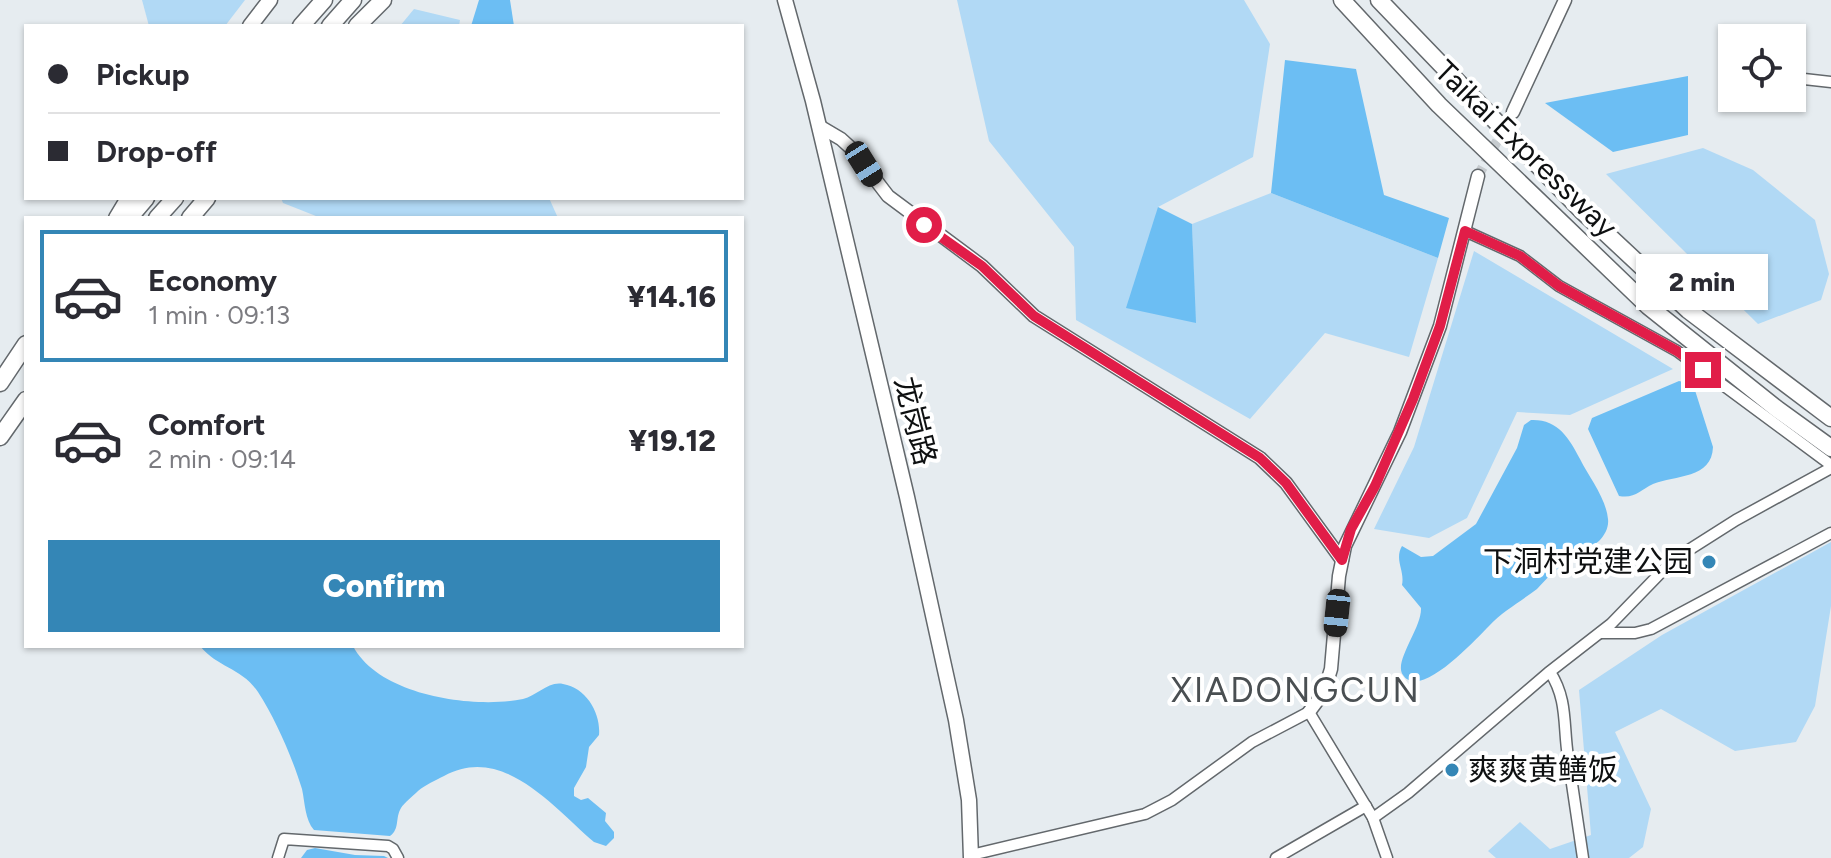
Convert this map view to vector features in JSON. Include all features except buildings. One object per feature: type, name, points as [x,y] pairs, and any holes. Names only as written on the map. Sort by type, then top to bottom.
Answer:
[{"type":"highway","points":[[303,24],[324,0]]},
{"type":"highway","points":[[332,24],[353,0]]},
{"type":"highway","name":"Taikai Expressway","points":[[1342,0],[1439,105],[1648,306],[1831,448]]},
{"type":"highway","name":"Taikai Expressway","points":[[1379,0],[1581,210],[1688,310],[1831,418]]},
{"type":"highway","points":[[359,24],[381,1]]},
{"type":"highway","points":[[131,216],[144,200]]},
{"type":"highway","points":[[159,216],[173,200]]},
{"type":"highway","points":[[192,216],[205,200]]},
{"type":"highway","points":[[0,383],[24,347]]},
{"type":"highway","points":[[0,437],[24,403]]},
{"type":"main road","points":[[252,24],[270,0]]},
{"type":"main road","name":"龙岗路","points":[[785,0],[819,126],[956,720],[969,800],[971,857]]},
{"type":"street","points":[[1513,112],[1565,0]]},
{"type":"street","points":[[1806,79],[1831,82]]},
{"type":"street","points":[[819,126],[852,149],[888,196],[982,266],[1034,316],[1260,458],[1286,483],[1342,560]]},
{"type":"street","points":[[971,857],[1145,814],[1172,800],[1252,742],[1309,712],[1324,692],[1331,669],[1342,560],[1351,529],[1375,486],[1413,399],[1440,326],[1478,176]]},
{"type":"street","points":[[1373,818],[1408,793],[1600,633],[1680,555],[1831,466],[1677,351],[1559,286],[1520,256],[1465,231]]},
{"type":"street","points":[[1600,633],[1635,633],[1651,629],[1831,533]]},
{"type":"street","points":[[1550,672],[1563,699],[1567,753],[1583,858]]},
{"type":"street","points":[[1309,712],[1373,818],[1387,858]]},
{"type":"street","points":[[1276,858],[1366,806]]},
{"type":"street","points":[[278,858],[284,839],[388,846],[398,858]]},
{"type":"shaded area","points":[[142,0],[245,0],[227,24],[148,24]]},
{"type":"shaded area","points":[[957,0],[1244,0],[1270,44],[1253,157],[1158,207],[1195,323],[1192,224],[1271,193],[1438,258],[1409,357],[1325,333],[1250,419],[1076,320],[1074,247],[989,141]]},
{"type":"shaded area","points":[[414,9],[460,20],[459,24],[402,24]]},
{"type":"shaded area","points":[[1703,148],[1753,170],[1815,220],[1829,274],[1821,300],[1758,324],[1606,174]]},
{"type":"shaded area","points":[[282,200],[550,200],[557,216],[316,216]]},
{"type":"shaded area","points":[[1474,251],[1673,369],[1570,415],[1517,412],[1467,518],[1429,538],[1374,529],[1414,447]]},
{"type":"shaded area","points":[[1831,542],[1831,606],[1815,706],[1796,742],[1735,751],[1661,709],[1615,732],[1651,809],[1643,847],[1629,858],[1496,858],[1488,851],[1520,822],[1550,849],[1591,835],[1579,690],[1662,635]]},
{"type":"water","points":[[479,0],[510,0],[514,24],[472,24]]},
{"type":"water","points":[[1285,60],[1356,69],[1384,195],[1449,218],[1438,258],[1271,193]]},
{"type":"water","points":[[1688,76],[1688,135],[1613,152],[1545,103]]},
{"type":"water","points":[[1158,207],[1192,224],[1196,323],[1126,308]]},
{"type":"water","points":[[1679,381],[1693,384],[1713,447],[1711,457],[1706,465],[1691,474],[1653,484],[1633,495],[1619,496],[1588,429],[1592,418]]},
{"type":"water","points":[[1531,420],[1555,426],[1572,444],[1604,503],[1608,519],[1606,531],[1599,541],[1558,568],[1537,589],[1500,616],[1447,666],[1422,680],[1411,681],[1401,669],[1421,608],[1402,585],[1399,556],[1402,546],[1421,557],[1433,556],[1476,524],[1517,448],[1524,425]]},
{"type":"water","points":[[202,648],[355,648],[366,663],[384,677],[429,695],[455,700],[503,702],[523,699],[552,685],[572,686],[591,703],[599,727],[599,735],[589,747],[586,767],[574,788],[574,796],[581,800],[588,798],[606,813],[605,821],[614,832],[614,838],[606,846],[594,842],[545,797],[507,773],[487,768],[466,768],[421,789],[401,808],[395,830],[390,836],[314,830],[288,752],[258,692],[245,678]]},
{"type":"water","points":[[315,848],[388,858],[301,858],[307,850]]},
{"type":"tunnel","points":[[1478,176],[1513,112]]},
{"type":"place","name":"下洞村党建公园","points":[[1709,562]]},
{"type":"place","name":"爽爽黄鳝饭","points":[[1452,770]]},
{"type":"district","name":"XIADONGCUN","points":[[1296,690]]},
{"type":"route","points":[[924,225],[982,266],[1034,316],[1260,458],[1286,483],[1342,560],[1351,529],[1375,486],[1413,399],[1440,326],[1465,231],[1520,256],[1559,286],[1677,351],[1703,370]]}]
